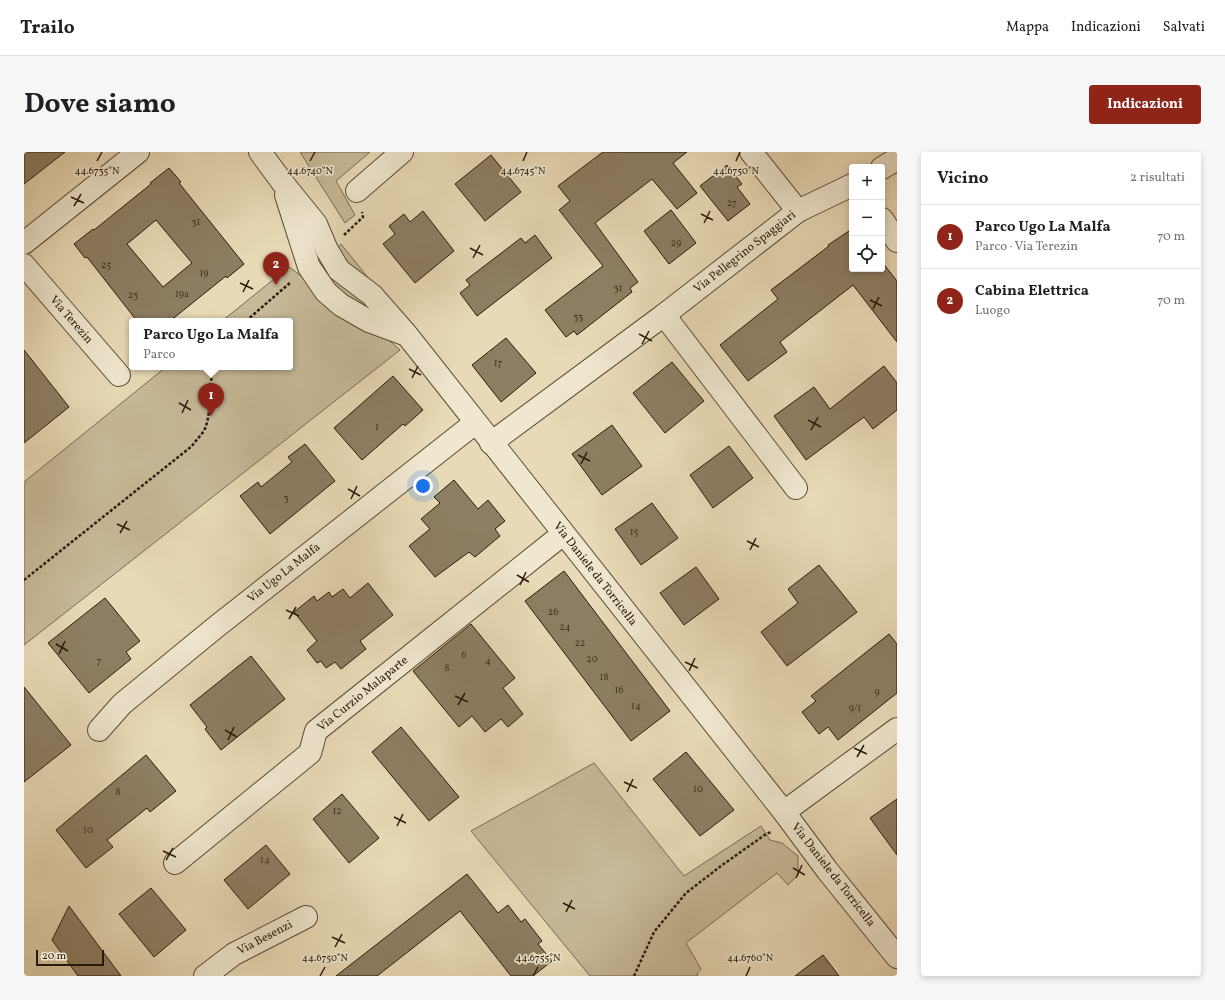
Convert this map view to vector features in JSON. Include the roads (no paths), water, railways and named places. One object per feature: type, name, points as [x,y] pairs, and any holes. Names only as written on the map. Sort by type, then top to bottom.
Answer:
[{"type":"street","points":[[24,243],[138,152]]},
{"type":"street","name":"Via Daniele da Torricella","points":[[260,152],[282,182],[298,228],[309,267],[326,292],[341,305],[369,321],[407,336],[788,817],[827,870],[897,956]]},
{"type":"street","points":[[357,190],[402,152]]},
{"type":"street","points":[[750,152],[798,211]]},
{"type":"street","points":[[885,166],[897,159]]},
{"type":"street","name":"Via Pellegrino Spaggiari","points":[[491,443],[664,315],[798,211],[849,186]]},
{"type":"street","points":[[885,223],[897,241]]},
{"type":"street","name":"Via Terezin","points":[[24,265],[119,375]]},
{"type":"street","points":[[664,315],[796,488]]},
{"type":"street","name":"Via Ugo La Malfa","points":[[99,730],[122,704],[204,636],[475,423]]},
{"type":"street","name":"Via Curzio Malaparte","points":[[175,863],[310,753],[316,731],[563,534]]},
{"type":"street","name":"Via Daniele da Torricella","points":[[788,817],[897,729]]},
{"type":"street","name":"Via Besenzi","points":[[205,976],[234,954],[306,917]]},
{"type":"place","name":"Cabina Elettrica","points":[[276,285]]},
{"type":"place","name":"Parco Ugo La Malfa","points":[[211,416]]}]
